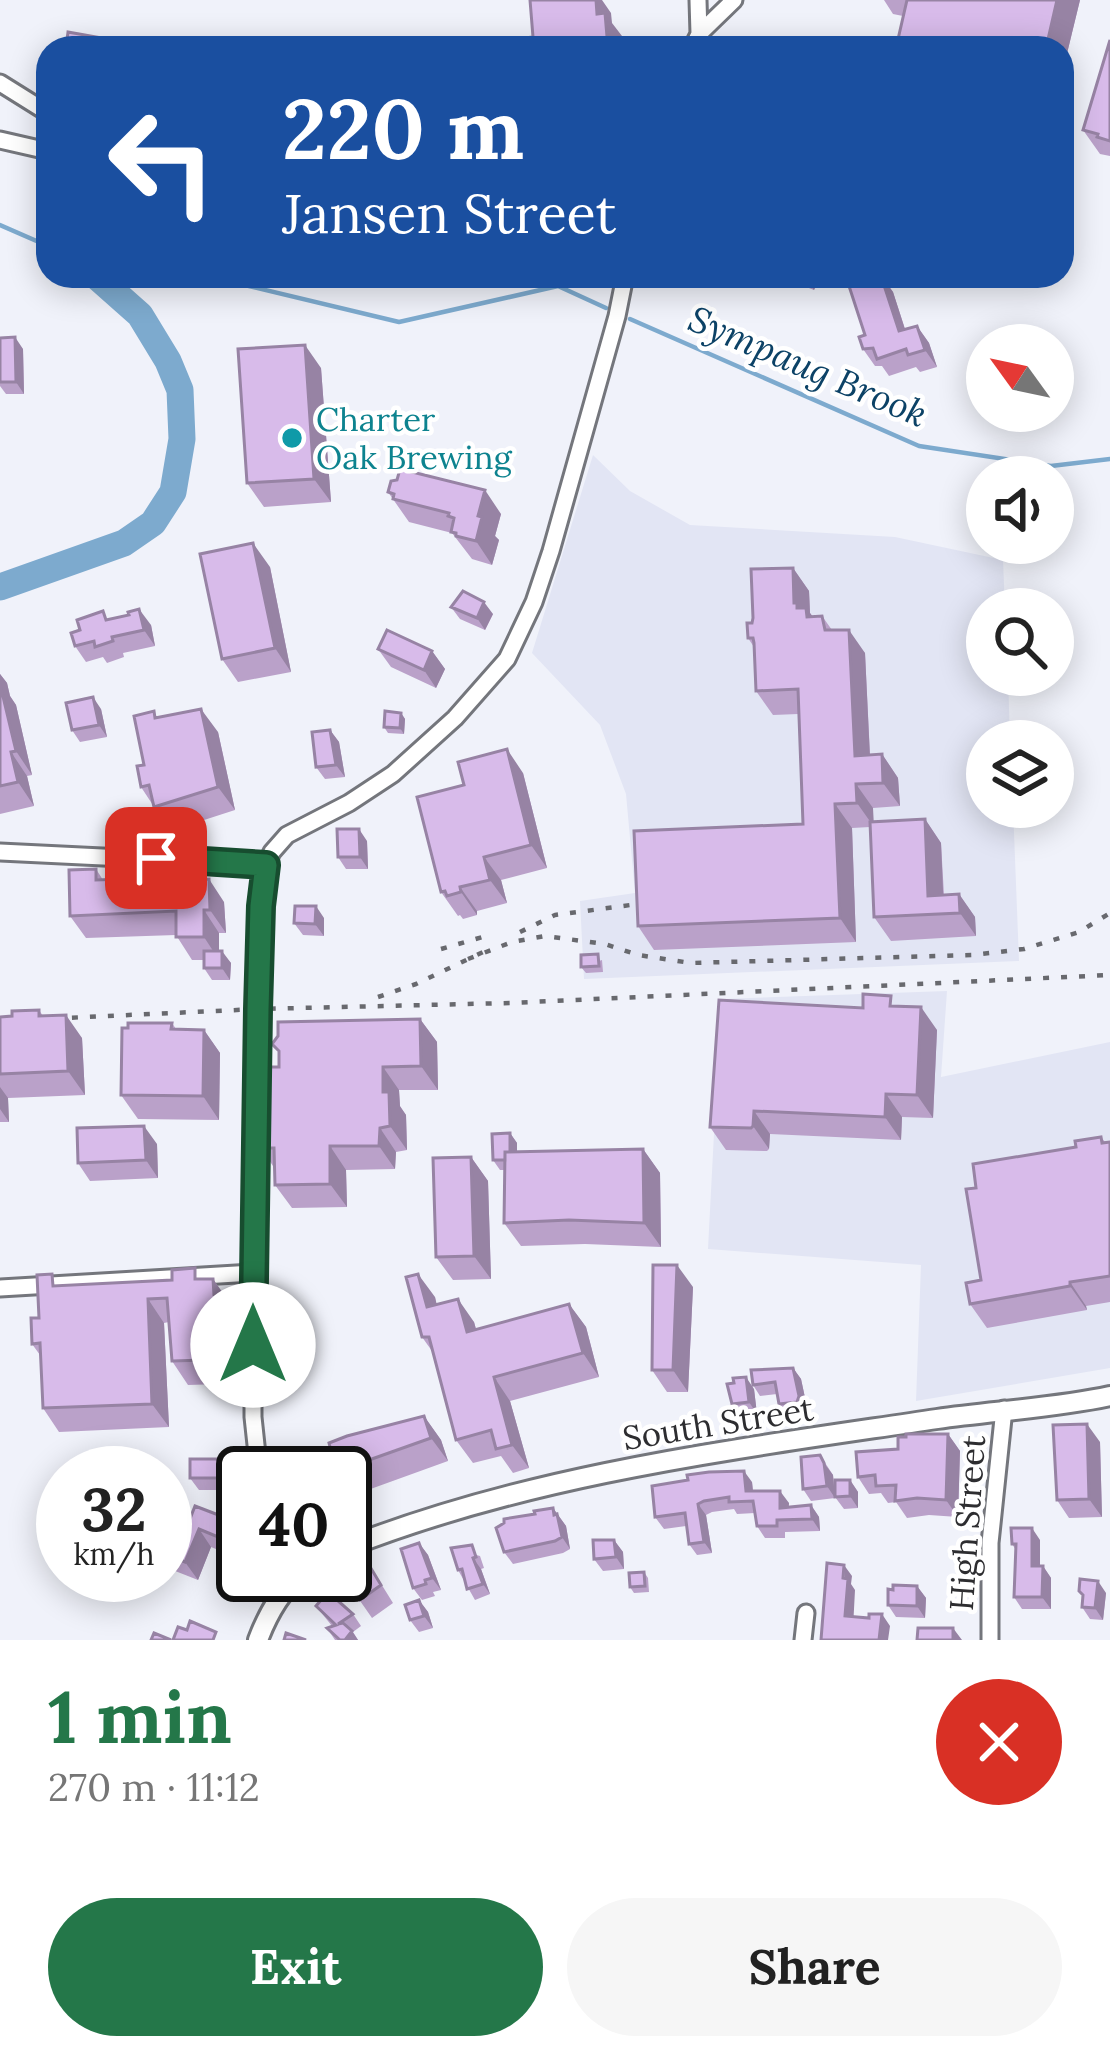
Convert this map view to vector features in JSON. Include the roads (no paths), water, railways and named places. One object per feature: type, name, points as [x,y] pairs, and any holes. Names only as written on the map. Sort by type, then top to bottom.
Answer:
[{"type":"main road","name":"South Street","points":[[372,1538],[495,1497],[568,1479],[710,1453],[1110,1396]]},
{"type":"main road","points":[[258,1640],[278,1602]]},
{"type":"street","points":[[696,36],[698,0]]},
{"type":"street","points":[[701,36],[734,0]]},
{"type":"street","points":[[0,82],[36,105]]},
{"type":"street","points":[[0,140],[36,148]]},
{"type":"street","points":[[256,1446],[253,1273],[261,906],[266,865],[287,835],[393,774],[464,709],[507,659],[550,551],[623,288]]},
{"type":"street","points":[[0,852],[266,865]]},
{"type":"street","points":[[0,1288],[253,1273]]},
{"type":"street","name":"High Street","points":[[990,1640],[991,1543],[1004,1409]]},
{"type":"street","points":[[803,1640],[806,1613]]},
{"type":"waterway","points":[[0,225],[36,241]]},
{"type":"waterway","points":[[0,587],[124,543],[153,523],[173,492],[182,439],[180,390],[140,315],[110,288]]},
{"type":"waterway","name":"Sympaug Brook","points":[[257,288],[399,322],[549,288]]},
{"type":"waterway","name":"Sympaug Brook","points":[[562,288],[606,308]]},
{"type":"waterway","name":"Sympaug Brook","points":[[630,319],[919,446],[1051,466],[1110,459]]},
{"type":"railway","points":[[520,932],[555,915],[653,902]]},
{"type":"railway","points":[[468,959],[512,942],[545,936],[691,963],[972,955],[1024,949],[1079,932],[1110,913]]},
{"type":"railway","points":[[441,949],[486,936]]},
{"type":"railway","points":[[378,997],[483,952]]},
{"type":"railway","points":[[0,1021],[1110,975]]},
{"type":"place","name":"Charter Oak Brewing","points":[[292,438]]}]
